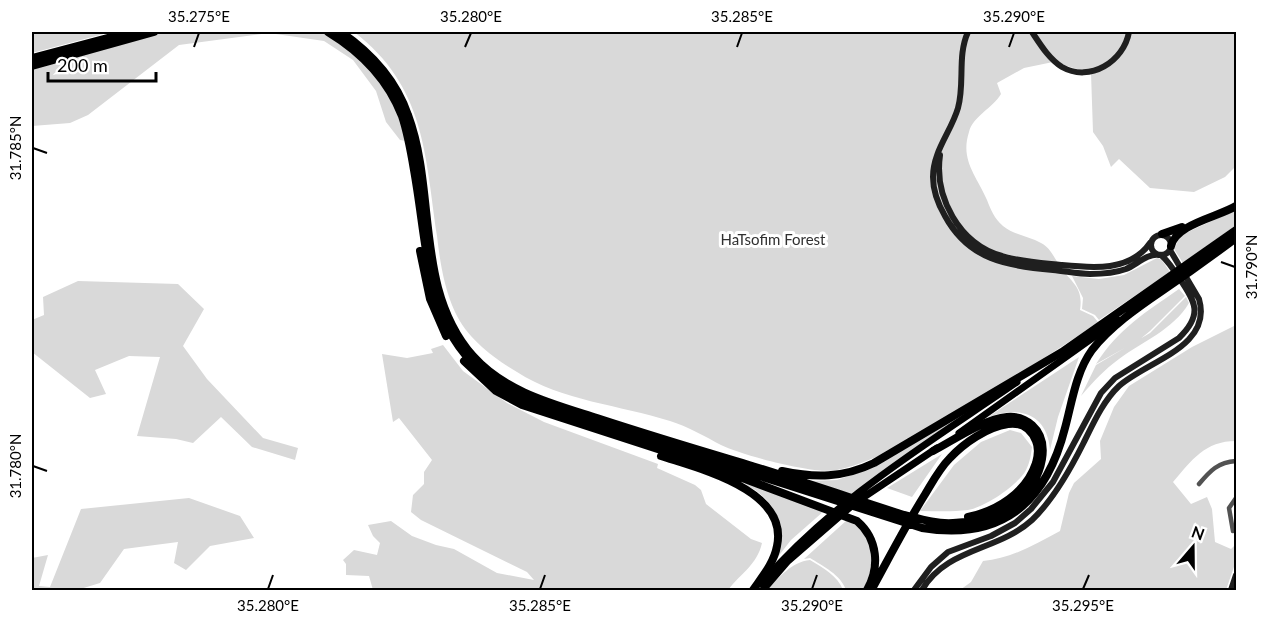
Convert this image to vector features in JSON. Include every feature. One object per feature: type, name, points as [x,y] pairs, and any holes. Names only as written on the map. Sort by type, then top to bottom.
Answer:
[{"type":"highway","points":[[32,58],[130,32]]},
{"type":"highway","points":[[32,66],[154,32]]},
{"type":"highway","points":[[328,32],[356,51],[385,84],[405,126],[417,186],[428,270],[440,312],[452,337],[479,370],[516,396],[548,408],[922,528],[954,532],[984,528],[1003,519],[1031,497],[1048,477],[1054,463],[1077,381],[1091,352],[1103,338],[1146,301],[1236,238]]},
{"type":"highway","points":[[341,32],[362,48],[385,72],[408,114],[418,153],[434,270],[440,297],[454,329],[474,356],[502,380],[535,397],[636,431],[915,517],[953,523],[980,519],[999,512],[1019,499],[1030,487],[1040,468],[1043,447],[1041,437],[1031,424],[1021,418],[1008,417],[989,422],[933,451]]},
{"type":"highway","points":[[417,186],[420,245],[426,287],[440,326],[453,348],[475,373],[496,390],[522,405],[710,473],[743,487],[757,497],[771,512],[779,536],[774,556],[754,591]]},
{"type":"highway","points":[[1171,248],[1178,233],[1236,206]]},
{"type":"highway","points":[[1162,234],[1203,221]]},
{"type":"highway","points":[[742,463],[815,477],[842,475],[862,469],[1062,352],[1236,230]]},
{"type":"highway","points":[[570,422],[713,467],[850,517],[861,524],[869,534],[874,550],[874,574],[869,591]]},
{"type":"highway","points":[[869,591],[941,468],[951,456],[964,445],[1005,424],[1017,424],[1026,428],[1036,439],[1038,453],[1030,478],[1025,486],[1008,499],[978,514],[964,518],[915,517]]},
{"type":"main road","points":[[968,32],[962,49],[959,101],[938,152],[934,169],[934,187],[946,220],[970,247],[999,262],[1025,268],[1089,274],[1119,272],[1171,248]]},
{"type":"main road","points":[[1032,32],[1046,52],[1059,65],[1069,70],[1085,72],[1099,69],[1118,56],[1126,45],[1129,32]]},
{"type":"main road","points":[[945,137],[939,170],[945,201],[952,216],[968,236],[989,251],[1026,261],[1105,267],[1132,259],[1145,251],[1155,236],[1162,234],[1170,239],[1171,260]]},
{"type":"main road","points":[[922,591],[941,567],[1014,534],[1032,520],[1061,482],[1095,419],[1117,388],[1179,347],[1197,330],[1201,321],[1201,306],[1194,293],[1171,260],[1153,252],[1150,243]]},
{"type":"main road","points":[[914,591],[932,567],[948,552],[991,536],[1015,523],[1031,509],[1053,482],[1101,393],[1115,378],[1179,338],[1187,329],[1193,321],[1195,311],[1194,293]]},
{"type":"main road","points":[[873,485],[933,451],[1146,301]]},
{"type":"main road","points":[[754,591],[801,540],[873,485],[1062,352]]},
{"type":"main road","points":[[763,591],[788,561],[831,519]]},
{"type":"main road","points":[[1232,591],[1236,575]]},
{"type":"street","points":[[1199,484],[1215,467],[1225,462],[1236,461]]},
{"type":"street","points":[[1233,531],[1229,508],[1236,498]]},
{"type":"green space","points":[[32,32],[111,32],[32,53]]},
{"type":"green space","points":[[164,32],[322,32],[347,46],[386,89],[403,125],[406,141],[400,140],[386,122],[376,91],[353,60],[324,41],[269,33],[179,45],[88,115],[70,123],[32,126],[32,69]]},
{"type":"green space","name":"HaTsofim Forest","points":[[354,32],[1236,32],[1236,166],[1225,177],[1194,192],[1150,188],[1119,159],[1111,167],[1103,146],[1093,132],[1091,73],[1053,62],[1024,68],[997,83],[1001,94],[975,121],[969,132],[966,151],[970,167],[997,220],[1007,229],[1047,247],[1078,289],[1080,310],[1093,316],[1098,322],[1029,367],[884,453],[837,470],[813,470],[745,454],[676,423],[651,415],[553,390],[517,372],[481,346],[460,321],[448,294],[441,265],[424,150],[418,124],[408,99],[395,75],[377,53]]},
{"type":"green space","points":[[1236,210],[1236,225],[1183,263],[1174,249],[1181,235]]},
{"type":"green space","points":[[1157,258],[1161,259],[1170,272],[1099,320],[1095,315],[1082,309],[1083,298],[1072,276],[1099,279],[1124,275]]},
{"type":"green space","points":[[78,281],[178,284],[204,309],[183,346],[207,379],[263,438],[298,448],[295,460],[252,447],[221,417],[193,443],[176,439],[137,436],[160,357],[129,356],[95,370],[106,394],[90,398],[32,352],[32,320],[44,315],[43,297]]},
{"type":"green space","points":[[1179,289],[1185,296],[1150,331],[1139,340],[1096,364],[1123,331]]},
{"type":"green space","points":[[1186,297],[1189,303],[1175,321],[1114,363],[1081,396],[1096,365],[1150,333]]},
{"type":"green space","points":[[1236,325],[1236,441],[1207,448],[1193,459],[1173,482],[1191,504],[1207,497],[1212,509],[1215,542],[1231,549],[1236,544],[1236,561],[1226,590],[960,590],[971,582],[983,561],[1013,554],[1060,531],[1069,493],[1074,483],[1101,459],[1100,441],[1114,407],[1129,386],[1192,347]]},
{"type":"green space","points":[[443,345],[463,371],[507,403],[544,422],[658,464],[657,468],[695,485],[701,490],[706,504],[751,539],[762,543],[752,563],[728,590],[373,590],[369,576],[346,575],[346,564],[343,560],[354,550],[377,555],[380,543],[373,536],[368,525],[391,521],[412,536],[454,549],[497,573],[534,580],[527,572],[421,520],[411,512],[413,495],[424,484],[424,472],[432,460],[399,418],[393,422],[382,354],[407,358],[433,353],[431,349]]},
{"type":"green space","points":[[1079,357],[1058,417],[1050,450],[1043,428],[1037,420],[1030,416],[1010,412],[988,417]]},
{"type":"green space","points":[[1001,390],[851,494],[809,481],[837,480],[863,471]]},
{"type":"green space","points":[[1010,430],[1021,433],[1032,447],[1027,467],[1016,482],[992,500],[975,508],[956,511],[920,511],[954,465],[981,442]]},
{"type":"green space","points":[[942,454],[912,497],[887,488]]},
{"type":"green space","points":[[743,481],[824,511],[791,540],[777,558],[781,530],[776,514],[757,491]]},
{"type":"green space","points":[[189,498],[240,516],[254,538],[210,546],[186,570],[174,563],[178,542],[124,549],[100,583],[77,590],[32,590],[32,558],[48,555],[39,586],[50,587],[81,509]]},
{"type":"green space","points":[[847,520],[864,534],[871,551],[870,571],[863,590],[846,590],[831,571],[810,558],[804,559]]},
{"type":"green space","points":[[810,560],[834,576],[843,590],[767,590],[791,567]]}]
